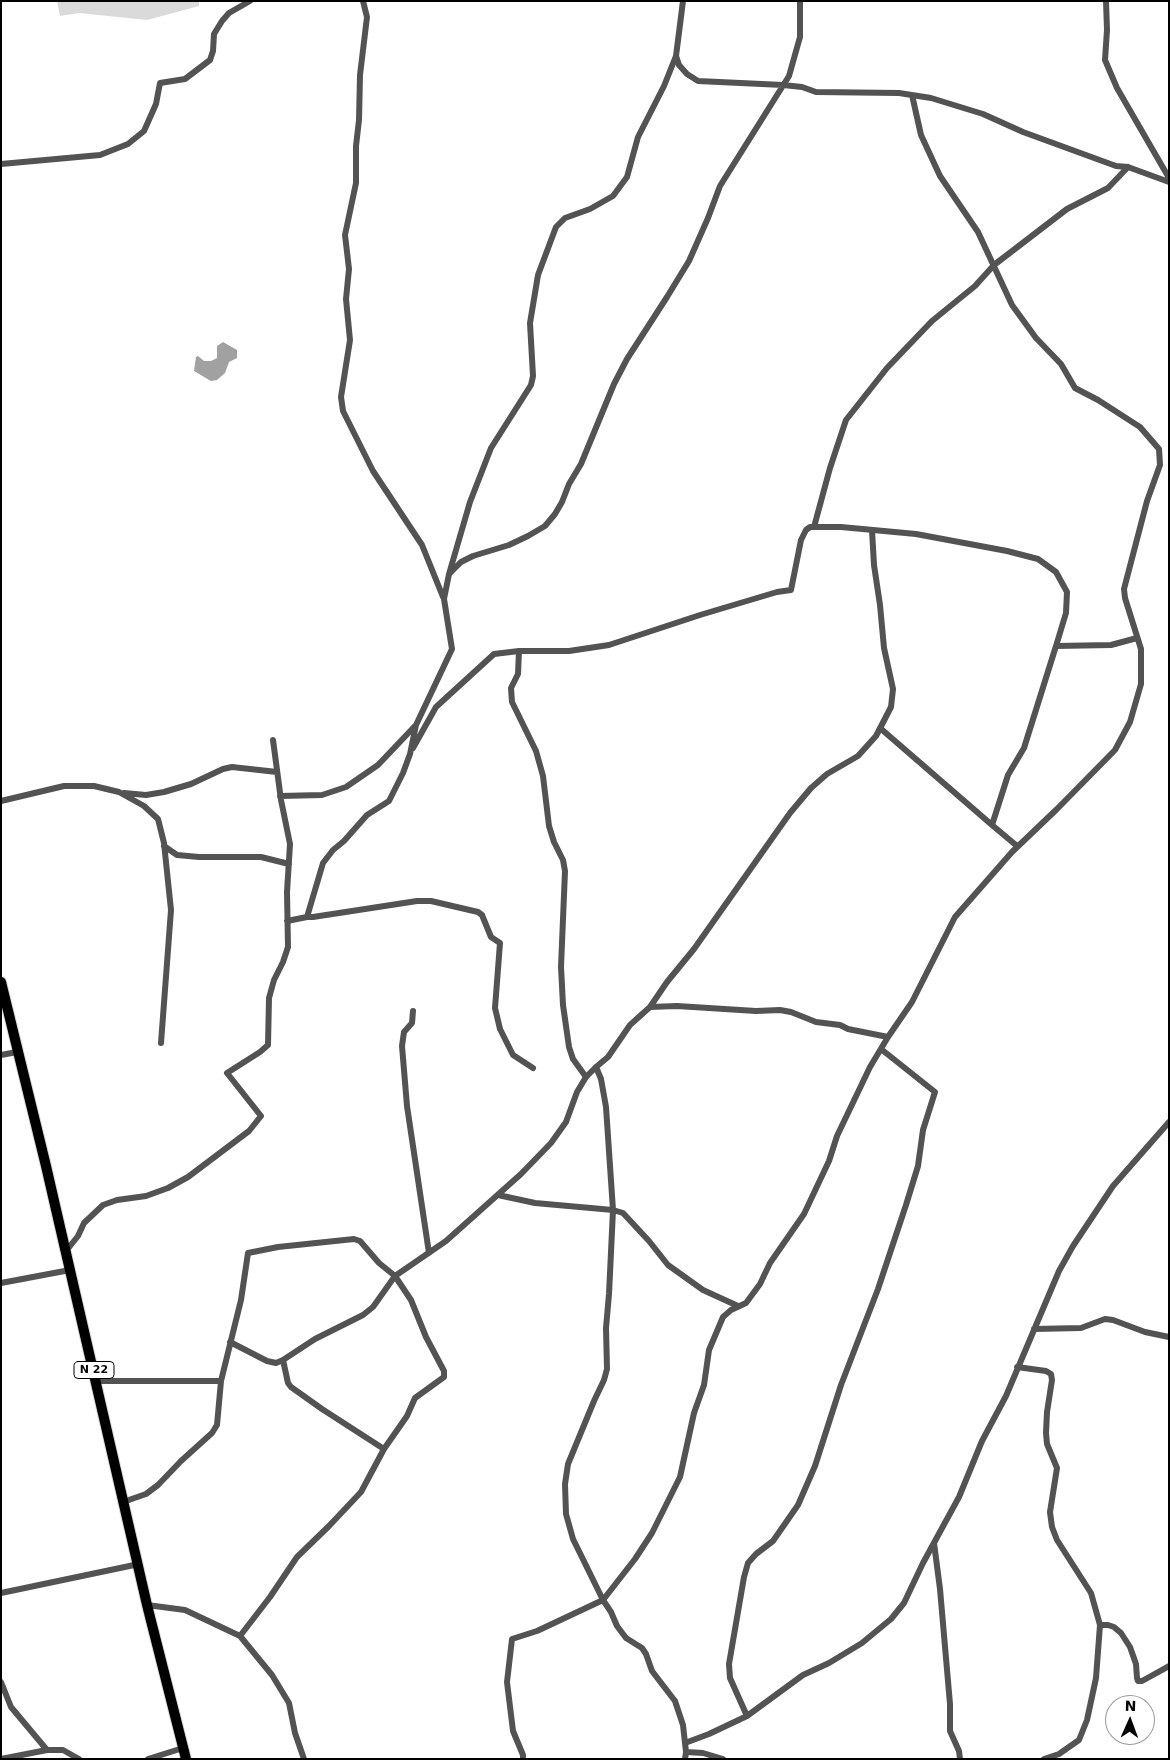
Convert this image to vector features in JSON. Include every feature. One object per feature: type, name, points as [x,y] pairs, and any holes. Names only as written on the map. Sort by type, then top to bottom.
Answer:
[{"type":"main road","name":"N 22","points":[[1,982],[66,1251],[123,1502],[186,1759]]},
{"type":"street","points":[[1,164],[100,156],[128,144],[144,132],[156,104],[160,83],[185,79],[210,60],[213,51],[214,34],[222,21],[229,13],[250,1]]},
{"type":"street","points":[[307,917],[324,863],[333,850],[344,841],[367,815],[389,800],[403,773],[410,754],[416,725],[452,650],[444,599],[422,545],[373,471],[343,411],[340,397],[350,340],[346,299],[349,269],[345,234],[356,183],[360,75],[367,17],[363,1]]},
{"type":"street","points":[[444,599],[449,574],[470,502],[491,448],[531,386],[530,323],[538,275],[556,227],[565,218],[590,209],[612,196],[622,185],[627,176],[638,138],[664,86],[676,56],[683,1]]},
{"type":"street","points":[[449,574],[461,562],[473,556],[509,545],[528,536],[545,526],[555,514],[581,464],[614,384],[627,359],[689,261],[720,186],[783,85],[794,60],[800,37],[800,1]]},
{"type":"street","points":[[1106,1],[1105,60],[1117,88],[1169,178]]},
{"type":"street","points":[[676,56],[679,65],[687,74],[698,81],[783,85],[802,87],[816,92],[899,93],[931,98],[982,114],[1023,132],[1116,166],[1128,166],[1169,182]]},
{"type":"street","points":[[523,1759],[513,1731],[507,1682],[512,1639],[536,1631],[603,1600],[635,1559],[652,1533],[680,1477],[694,1413],[704,1386],[709,1350],[723,1317],[738,1306],[746,1303],[760,1284],[770,1263],[804,1214],[829,1161],[836,1136],[870,1067],[912,1002],[955,917],[1017,846],[1115,750],[1130,722],[1141,684],[1141,649],[1124,598],[1124,589],[1147,501],[1160,465],[1159,449],[1140,427],[1098,400],[1075,388],[1061,364],[1036,338],[1012,304],[978,232],[940,176],[921,135],[912,95]]},
{"type":"street","points":[[814,527],[830,468],[846,420],[887,368],[932,321],[975,286],[994,266],[1067,209],[1108,188],[1128,166]]},
{"type":"street","points":[[410,754],[436,707],[494,654],[519,651],[569,651],[609,646],[718,610],[778,592],[791,590],[802,540],[806,530],[814,527],[841,527],[916,534],[1007,551],[1038,559],[1056,572],[1067,592],[1066,613],[1024,748],[1008,775],[992,825]]},
{"type":"street","points":[[230,1342],[267,1361],[276,1363],[315,1339],[363,1315],[373,1307],[395,1276],[446,1241],[521,1174],[560,1132],[566,1122],[577,1092],[586,1077],[608,1057],[630,1025],[650,1007],[667,982],[694,949],[790,813],[822,778],[858,756],[876,736],[891,708],[893,689],[884,648],[874,565],[872,530]]},
{"type":"street","points":[[1056,646],[1110,645],[1137,638]]},
{"type":"street","points":[[519,651],[518,674],[512,688],[512,702],[536,751],[543,776],[549,826],[565,871],[562,967],[563,1005],[571,1053],[586,1077]]},
{"type":"street","points":[[280,796],[322,795],[346,787],[378,765],[416,725]]},
{"type":"street","points":[[880,728],[1017,846]]},
{"type":"street","points":[[66,1251],[78,1236],[84,1223],[103,1204],[146,1196],[168,1188],[188,1177],[250,1131],[261,1116],[226,1073],[268,1045],[269,998],[274,980],[288,947],[287,892],[290,844],[280,796],[273,740]]},
{"type":"street","points":[[1,801],[74,785],[94,786],[119,792],[146,795],[191,784],[223,769],[277,772]]},
{"type":"street","points":[[119,792],[144,806],[158,819],[164,846],[170,910],[161,1043]]},
{"type":"street","points":[[164,846],[177,855],[261,857],[289,864]]},
{"type":"street","points":[[287,921],[417,901],[431,901],[478,912],[482,915],[491,937],[500,943],[495,1008],[500,1029],[513,1055],[533,1068]]},
{"type":"street","points":[[650,1007],[678,1006],[756,1011],[780,1010],[791,1012],[816,1022],[888,1037]]},
{"type":"street","points":[[413,1011],[412,1023],[404,1032],[402,1046],[407,1106],[429,1253]]},
{"type":"street","points":[[747,1716],[730,1678],[729,1664],[748,1563],[756,1554],[773,1542],[798,1505],[815,1466],[841,1386],[878,1289],[906,1205],[918,1166],[923,1130],[935,1092],[881,1049]]},
{"type":"street","points":[[1,1055],[17,1052]]},
{"type":"street","points":[[596,1067],[601,1079],[606,1107],[613,1210],[606,1328],[607,1369],[568,1464],[566,1514],[573,1539],[603,1600],[611,1612],[616,1626],[626,1638],[642,1648],[652,1671],[675,1701],[683,1725],[686,1756],[703,1753],[722,1759]]},
{"type":"street","points":[[685,1743],[747,1716],[803,1675],[830,1663],[862,1643],[891,1619],[904,1603],[959,1497],[982,1441],[1006,1396],[1059,1271],[1073,1246],[1114,1186],[1169,1122]]},
{"type":"street","points":[[498,1195],[535,1203],[613,1210],[623,1213],[668,1265],[703,1290],[738,1306]]},
{"type":"street","points":[[123,1502],[146,1494],[158,1485],[180,1461],[212,1433],[217,1424],[221,1381],[241,1300],[248,1253],[278,1247],[354,1239],[360,1241],[379,1263],[395,1276],[411,1300],[426,1337],[444,1371],[444,1377],[415,1398],[401,1427],[384,1449],[361,1492],[297,1557],[270,1597],[240,1636]]},
{"type":"street","points":[[1,1283],[70,1270]]},
{"type":"street","points":[[1034,1329],[1081,1328],[1105,1319],[1113,1320],[1145,1332],[1169,1337]]},
{"type":"street","points":[[283,1360],[288,1383],[291,1387],[384,1449]]},
{"type":"street","points":[[1018,1367],[1046,1371],[1051,1374],[1052,1380],[1046,1432],[1047,1444],[1057,1468],[1050,1512],[1052,1527],[1091,1593],[1100,1625],[1096,1678],[1088,1720],[1079,1740],[1059,1754],[1044,1759]]},
{"type":"street","points":[[96,1381],[221,1381]]},
{"type":"street","points":[[934,1542],[950,1704],[950,1731],[961,1758]]},
{"type":"street","points":[[1,1593],[139,1564]]},
{"type":"street","points":[[148,1605],[184,1610],[240,1636],[272,1675],[289,1703],[295,1733],[304,1759]]},
{"type":"street","points":[[1100,1625],[1114,1627],[1121,1633],[1130,1648],[1136,1664],[1136,1678],[1138,1681],[1142,1681],[1169,1666]]},
{"type":"street","points":[[1,1682],[11,1706],[47,1750]]},
{"type":"street","points":[[148,1759],[183,1748]]},
{"type":"street","points":[[1,1758],[47,1750],[63,1750],[79,1759]]},
{"type":"shaded area","points":[[57,1],[199,1],[199,6],[147,20],[79,13],[60,16]]},
{"type":"shaded area","points":[[223,342],[237,350],[237,358],[229,362],[225,373],[217,380],[211,381],[194,371],[196,357],[198,356],[204,361],[211,361],[217,358],[217,346]]}]
